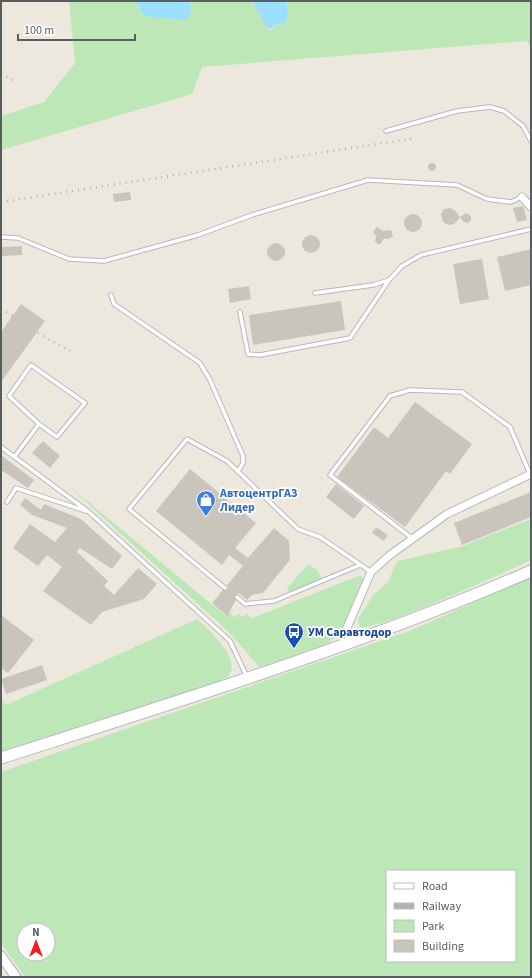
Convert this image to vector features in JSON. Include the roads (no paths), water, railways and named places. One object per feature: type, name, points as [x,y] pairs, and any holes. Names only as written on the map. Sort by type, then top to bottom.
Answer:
[{"type":"main road","points":[[1,758],[248,678],[350,642],[531,571]]},
{"type":"street","points":[[522,197],[531,207]]},
{"type":"street","points":[[350,642],[346,630],[371,572],[390,555],[447,514],[530,474]]},
{"type":"street","points":[[1,956],[16,977]]},
{"type":"lane","points":[[386,131],[457,110],[490,106],[504,111],[523,126],[531,141]]},
{"type":"lane","points":[[1,237],[18,238],[69,259],[104,261],[198,235],[252,214],[368,180],[457,185],[486,199],[511,202],[522,197]]},
{"type":"lane","points":[[240,312],[248,354],[260,356],[350,338],[389,280],[402,266],[421,255],[531,229]]},
{"type":"lane","points":[[315,293],[373,285],[389,280]]},
{"type":"lane","points":[[110,295],[114,304],[200,363],[210,380],[243,456],[244,463],[238,471]]},
{"type":"lane","points":[[31,365],[85,403],[57,437],[39,424],[9,396],[31,365]]},
{"type":"lane","points":[[413,539],[330,475],[390,396],[410,390],[462,392],[510,427],[530,474]]},
{"type":"lane","points":[[15,456],[39,424]]},
{"type":"lane","points":[[225,588],[129,509],[187,439],[227,461],[298,528],[320,537],[371,572]]},
{"type":"lane","points":[[1,447],[89,512],[230,641],[248,678]]},
{"type":"lane","points":[[6,502],[16,488],[89,512]]},
{"type":"lane","points":[[237,597],[244,604],[274,601],[360,565]]},
{"type":"water","points":[[135,1],[189,1],[192,8],[187,20],[144,16]]},
{"type":"water","points":[[252,1],[287,1],[288,17],[285,23],[275,25],[272,29],[267,28]]},
{"type":"railway","points":[[1,74],[13,80]]},
{"type":"railway","points":[[1,202],[416,138]]},
{"type":"railway","points":[[1,309],[13,316]]},
{"type":"railway","points":[[38,333],[70,351]]},
{"type":"place","name":"АвтоцентрГАЗ Лидер","points":[[206,517]]},
{"type":"place","name":"УМ Саравтодор","points":[[294,649]]}]
